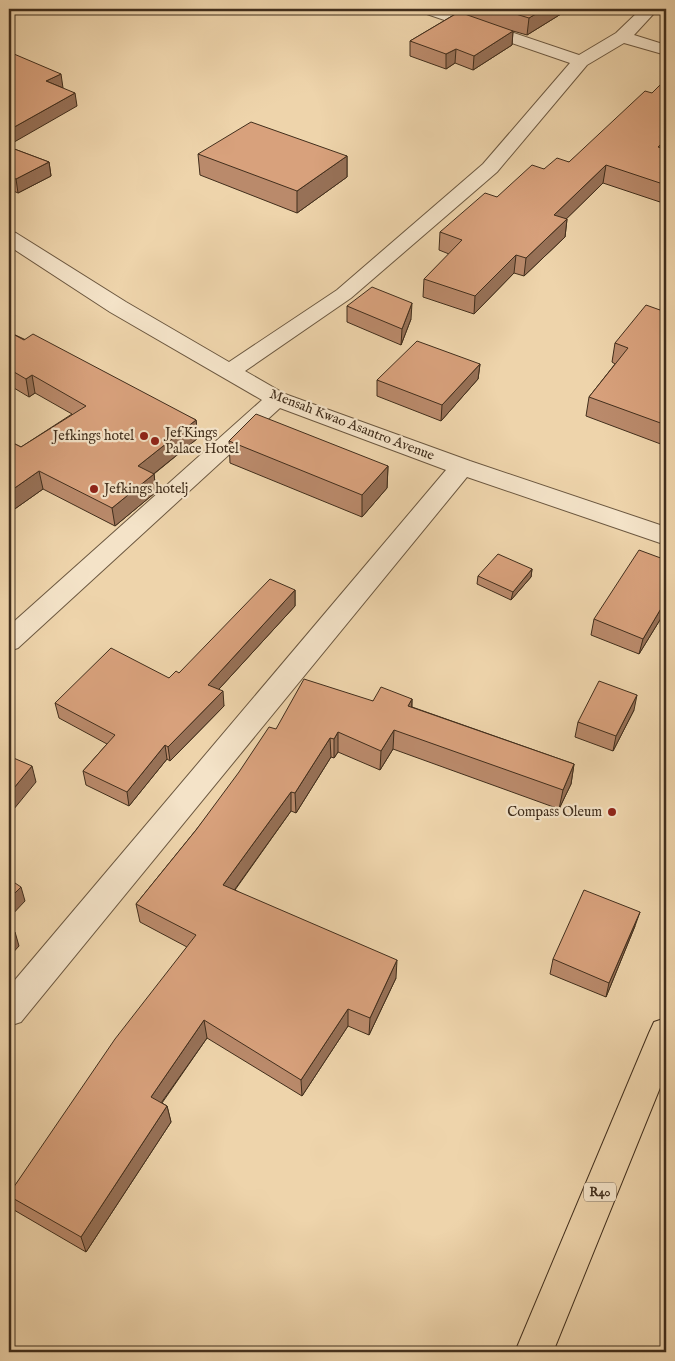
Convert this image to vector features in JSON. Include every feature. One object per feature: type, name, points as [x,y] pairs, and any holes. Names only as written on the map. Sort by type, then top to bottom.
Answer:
[{"type":"main road","name":"R40","points":[[534,1352],[666,1033]]},
{"type":"street","points":[[427,9],[581,61]]},
{"type":"street","points":[[230,371],[344,294],[490,168],[581,61],[622,38],[650,9]]},
{"type":"street","points":[[622,38],[666,50]]},
{"type":"street","name":"Mensah Kwao Asantro Avenue","points":[[9,237],[118,307],[277,399],[462,467],[666,536]]},
{"type":"street","points":[[9,641],[277,399]]},
{"type":"street","points":[[9,1011],[462,467]]},
{"type":"building","points":[[499,9],[544,9],[529,18]]},
{"type":"building","points":[[459,12],[513,31],[474,56],[456,49],[446,54],[410,41]]},
{"type":"building","points":[[14,54],[61,74],[46,81],[75,93],[9,130],[9,56]]},
{"type":"building","points":[[666,79],[666,139],[658,147],[666,149],[666,185],[606,165],[554,215],[567,219],[526,258],[516,255],[475,296],[424,279],[462,240],[440,232],[485,193],[497,197],[532,165],[544,169],[557,158],[569,162],[645,91],[652,93]]},
{"type":"building","points":[[251,122],[347,156],[297,191],[198,154]]},
{"type":"building","points":[[9,147],[49,162],[16,179],[9,176]]},
{"type":"building","points":[[372,287],[412,303],[402,329],[347,306]]},
{"type":"building","points":[[666,302],[666,425],[589,397],[628,348],[615,343],[646,305],[660,310]]},
{"type":"building","points":[[9,332],[24,340],[33,334],[196,420],[138,466],[154,474],[112,508],[39,471],[9,492],[9,441],[21,447],[86,406],[32,375],[26,379],[9,369]]},
{"type":"building","points":[[417,341],[480,364],[442,405],[377,380]]},
{"type":"building","points":[[256,414],[388,466],[362,495],[229,441]]},
{"type":"building","points":[[639,550],[666,560],[666,600],[643,639],[594,619]]},
{"type":"building","points":[[498,554],[532,569],[513,592],[478,576]]},
{"type":"building","points":[[270,579],[295,590],[208,685],[223,691],[168,747],[165,745],[127,792],[83,771],[115,735],[55,703],[111,648],[169,678],[176,671],[179,673]]},
{"type":"building","points":[[304,679],[373,701],[381,687],[412,699],[408,706],[574,764],[563,790],[394,730],[381,751],[338,732],[334,739],[330,738],[295,793],[291,792],[223,885],[397,960],[370,1018],[348,1009],[301,1080],[204,1020],[151,1097],[167,1106],[81,1237],[9,1196],[9,1194],[115,1039],[196,935],[136,904],[196,830],[239,772],[269,727],[276,729]]},
{"type":"building","points":[[599,681],[637,695],[616,736],[578,722]]},
{"type":"building","points":[[9,756],[32,766],[9,794]]},
{"type":"building","points":[[9,879],[21,887],[9,899]]},
{"type":"building","points":[[584,890],[640,912],[609,983],[553,959]]},
{"type":"building","points":[[9,928],[15,932],[9,939]]},
{"type":"place","name":"Jefkings hotel","points":[[144,436]]},
{"type":"place","name":"JefKings Palace Hotel","points":[[155,441]]},
{"type":"place","name":"Jefkings hotelj","points":[[94,489]]},
{"type":"place","name":"Compass Oleum","points":[[612,812]]}]
